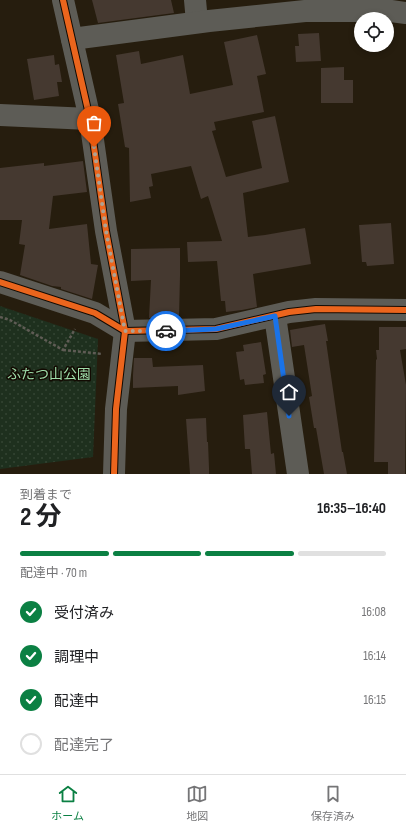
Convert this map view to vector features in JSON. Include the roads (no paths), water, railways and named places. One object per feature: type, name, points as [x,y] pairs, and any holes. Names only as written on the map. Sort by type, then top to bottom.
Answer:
[{"type":"street","points":[[63,0],[90,119],[106,231],[125,331],[116,409],[114,474]]},
{"type":"street","points":[[195,0],[197,22]]},
{"type":"street","points":[[72,39],[197,22],[298,6],[305,11],[391,11],[406,13]]},
{"type":"street","points":[[0,115],[90,119]]},
{"type":"street","points":[[0,282],[95,313],[125,331],[216,329],[289,312],[316,309],[406,310]]},
{"type":"street","points":[[275,316],[298,474]]},
{"type":"park label","name":"ふたつ山公園","points":[[49,374]]}]
